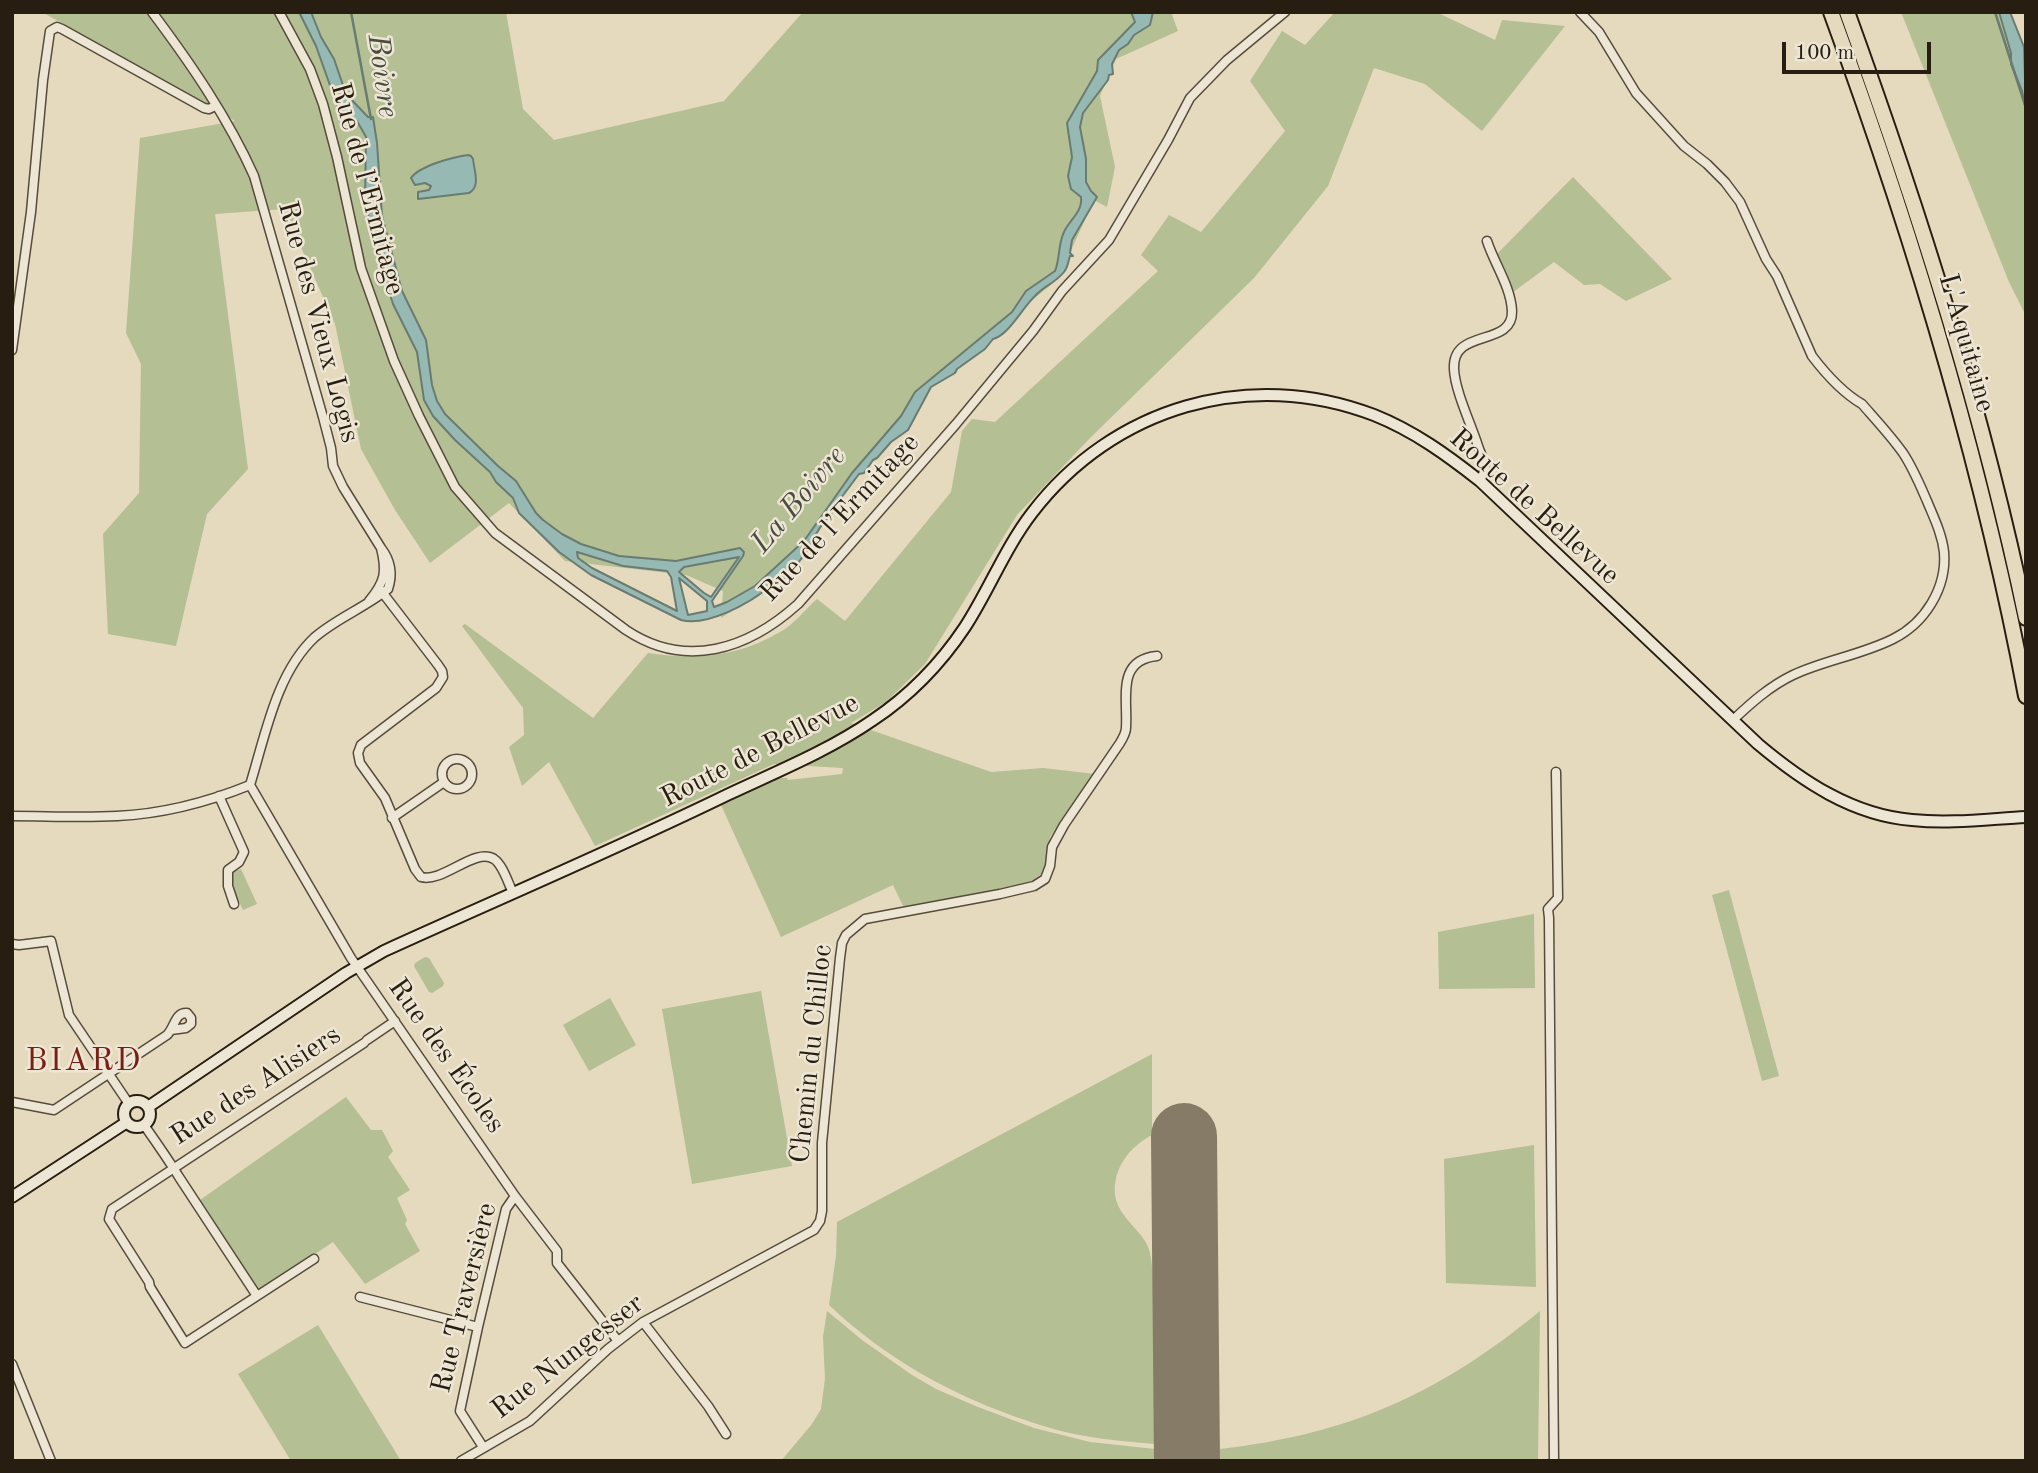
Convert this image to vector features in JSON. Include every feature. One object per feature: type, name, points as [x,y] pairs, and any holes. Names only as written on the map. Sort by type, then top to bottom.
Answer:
[{"type":"highway","name":"L'Aquitaine","points":[[1831,12],[1892,185],[1952,378],[1992,536],[2026,696]]},
{"type":"highway","name":"L'Aquitaine","points":[[1847,12],[1897,152],[1948,312],[1987,451],[2026,618]]},
{"type":"street","name":"Rue des Vieux Logis","points":[[152,12],[172,38],[238,141],[254,176],[323,417],[333,466],[390,564],[388,589],[382,590]]},
{"type":"street","name":"Rue de l’Ermitage","points":[[279,12],[310,69],[323,104],[361,268],[394,361],[455,487],[495,533],[626,631],[669,650],[691,652],[736,644],[775,623],[798,604],[956,424],[1062,292],[1109,240],[1190,98],[1227,60],[1285,12]]},
{"type":"street","points":[[1580,12],[1599,33],[1636,93],[1684,146],[1725,182],[1740,202],[1766,259],[1777,276],[1812,356],[1862,404],[1903,453],[1920,485],[1942,538],[1944,561],[1939,588],[1922,618],[1910,629],[1881,645],[1793,675],[1765,692],[1733,720]]},
{"type":"street","points":[[12,350],[31,212],[50,31],[57,27],[62,29],[204,108],[215,106]]},
{"type":"street","points":[[1480,481],[1485,467],[1456,382],[1454,363],[1455,355],[1460,349],[1476,340],[1502,332],[1511,319],[1510,302],[1487,240]]},
{"type":"street","name":"Route de Bellevue","points":[[148,1107],[357,966],[384,951],[680,818],[816,753],[876,718],[901,700],[943,657],[966,626],[1030,515],[1061,478],[1094,450],[1129,429],[1167,411],[1207,401],[1250,395],[1285,396],[1348,407],[1401,427],[1447,455],[1480,481],[1758,744],[1797,775],[1828,794],[1860,808],[1893,817],[1933,822],[2021,817]]},
{"type":"street","points":[[12,816],[116,816],[189,804],[250,785],[271,713],[297,660],[316,637],[382,590],[438,666],[443,677],[436,688],[361,745],[358,753],[360,763],[385,798],[415,869],[421,877],[431,878],[476,859],[489,858],[500,866],[513,893]]},
{"type":"street","name":"Chemin du Chilloc","points":[[814,1230],[822,1212],[822,1143],[842,943],[846,935],[865,919],[1012,892],[1034,886],[1045,879],[1050,866],[1052,847],[1126,730],[1127,680],[1131,669],[1144,657],[1157,656]]},
{"type":"street","points":[[1554,1461],[1548,909],[1558,898],[1556,772]]},
{"type":"street","points":[[392,818],[444,782]]},
{"type":"street","name":"Rue des Écoles","points":[[250,785],[284,847],[357,966],[515,1196],[557,1251],[557,1264],[618,1341]]},
{"type":"street","points":[[219,796],[244,852],[239,862],[228,870],[228,886],[234,904]]},
{"type":"street","points":[[12,944],[51,941],[69,1015],[129,1104]]},
{"type":"street","name":"Rue des Alisiers","points":[[257,1296],[185,1343],[109,1219],[112,1209],[395,1021]]},
{"type":"street","points":[[12,1102],[54,1110],[172,1030]]},
{"type":"street","points":[[137,1101],[148,1107],[150,1115],[144,1125],[133,1126],[127,1122],[125,1110],[129,1104],[137,1101]]},
{"type":"street","points":[[12,1197],[127,1122]]},
{"type":"street","points":[[144,1125],[257,1296],[314,1259]]},
{"type":"street","name":"Rue Traversière","points":[[483,1447],[460,1411],[506,1209],[515,1196]]},
{"type":"street","name":"Rue Nungesser","points":[[461,1461],[530,1421],[618,1341],[643,1322],[814,1230]]},
{"type":"street","points":[[360,1297],[478,1326]]},
{"type":"street","points":[[643,1322],[708,1406],[726,1434]]},
{"type":"street","points":[[12,1364],[51,1461]]},
{"type":"green space","points":[[42,12],[506,12],[523,109],[554,140],[724,101],[803,12],[1171,12],[1178,31],[1116,59],[1100,96],[1115,167],[1107,207],[1094,200],[1058,279],[919,392],[776,583],[721,618],[723,591],[686,575],[565,561],[509,503],[430,563],[395,510],[361,449],[335,324],[284,209],[215,214],[248,469],[207,514],[176,646],[108,634],[103,534],[139,493],[141,364],[126,333],[140,138],[235,121]]},
{"type":"green space","points":[[1335,12],[1436,12],[1495,40],[1502,20],[1565,26],[1482,131],[1425,84],[1374,68],[1328,186],[1254,278],[1089,439],[1017,515],[925,664],[886,702],[851,723],[991,772],[1043,768],[1095,774],[1050,837],[1047,868],[1040,875],[1027,884],[904,908],[893,885],[781,937],[721,805],[779,778],[788,780],[842,774],[843,768],[774,764],[595,846],[549,762],[522,786],[509,747],[524,735],[523,708],[462,626],[465,624],[593,718],[648,653],[716,655],[748,647],[785,629],[817,599],[845,621],[951,492],[962,431],[972,419],[995,422],[1158,271],[1141,255],[1169,215],[1201,232],[1285,131],[1250,81],[1282,31],[1305,45]]},
{"type":"green space","points":[[1901,12],[2010,12],[2026,50],[2026,316],[2009,282]]},
{"type":"green space","points":[[1573,177],[1672,279],[1626,301],[1600,284],[1584,285],[1554,262],[1505,298],[1491,260]]},
{"type":"green space","points":[[241,869],[257,904],[243,910],[232,881],[233,872]]},
{"type":"green space","points":[[1729,890],[1779,1076],[1762,1081],[1712,895]]},
{"type":"green space","points":[[1534,914],[1535,988],[1439,989],[1438,932]]},
{"type":"green space","points":[[425,957],[429,958],[444,983],[432,993],[414,966]]},
{"type":"green space","points":[[761,991],[792,1166],[692,1184],[662,1009]]},
{"type":"green space","points":[[610,998],[636,1045],[589,1071],[563,1025]]},
{"type":"green space","points":[[1152,1054],[1152,1135],[1137,1145],[1124,1159],[1117,1175],[1115,1194],[1126,1218],[1147,1245],[1152,1263],[1155,1444],[1063,1432],[973,1400],[897,1359],[829,1305],[836,1256],[837,1222]]},
{"type":"green space","points":[[346,1097],[371,1130],[382,1130],[393,1151],[388,1157],[410,1190],[397,1198],[407,1220],[405,1224],[420,1251],[365,1284],[333,1242],[259,1291],[200,1200]]},
{"type":"green space","points":[[1534,1145],[1536,1287],[1446,1283],[1444,1159]]},
{"type":"green space","points":[[827,1311],[862,1340],[936,1389],[1034,1428],[1090,1442],[1155,1449],[1155,1461],[781,1461],[821,1409],[825,1379],[823,1337]]},
{"type":"green space","points":[[1540,1311],[1538,1461],[1220,1461],[1220,1449],[1311,1433],[1391,1406],[1466,1365]]},
{"type":"green space","points":[[318,1325],[401,1461],[291,1461],[238,1374]]},
{"type":"water","points":[[299,12],[311,12],[334,59],[346,94],[368,117],[373,117],[382,216],[402,291],[426,340],[432,385],[445,414],[516,481],[543,520],[581,544],[619,556],[676,561],[740,548],[744,552],[743,556],[712,601],[714,607],[755,586],[804,541],[852,473],[901,416],[915,392],[1012,312],[1026,291],[1055,271],[1062,237],[1078,212],[1081,202],[1081,197],[1071,189],[1068,176],[1072,157],[1067,123],[1097,71],[1098,60],[1135,22],[1131,12],[1153,12],[1150,25],[1134,35],[1128,44],[1119,50],[1112,64],[1113,74],[1109,75],[1083,113],[1080,127],[1086,159],[1086,182],[1097,197],[1072,240],[1070,253],[1073,256],[1070,256],[1064,272],[1042,289],[1010,327],[993,339],[985,349],[955,373],[931,387],[908,430],[891,442],[864,473],[859,474],[832,510],[805,554],[786,577],[728,612],[691,621],[681,620],[591,575],[559,552],[519,513],[513,498],[496,482],[490,472],[433,416],[424,400],[417,352],[393,304],[378,257],[365,200],[366,137],[357,121],[337,105],[316,46]],"holes":[[[577,552],[623,566],[667,571],[671,577],[677,611],[592,568],[578,558]],[[739,557],[711,597],[679,572],[684,567]],[[679,578],[707,601],[707,611],[688,615]]]},
{"type":"water","points":[[1999,12],[2010,12],[2024,47],[2026,111],[2022,91],[2011,64],[2011,53]]},
{"type":"water","points":[[468,155],[473,159],[475,173],[476,183],[473,190],[469,193],[418,199],[418,192],[429,190],[431,186],[425,183],[415,185],[411,178],[415,174],[437,163]]},
{"type":"waterway","name":"Boivre","points":[[351,12],[371,119]]},
{"type":"waterway","name":"La Boivre","points":[[1995,12],[2026,108]]},
{"type":"runway","points":[[1184,1136],[1187,1461]]},
{"type":"district","name":"BIARD","points":[[84,1062]]}]
